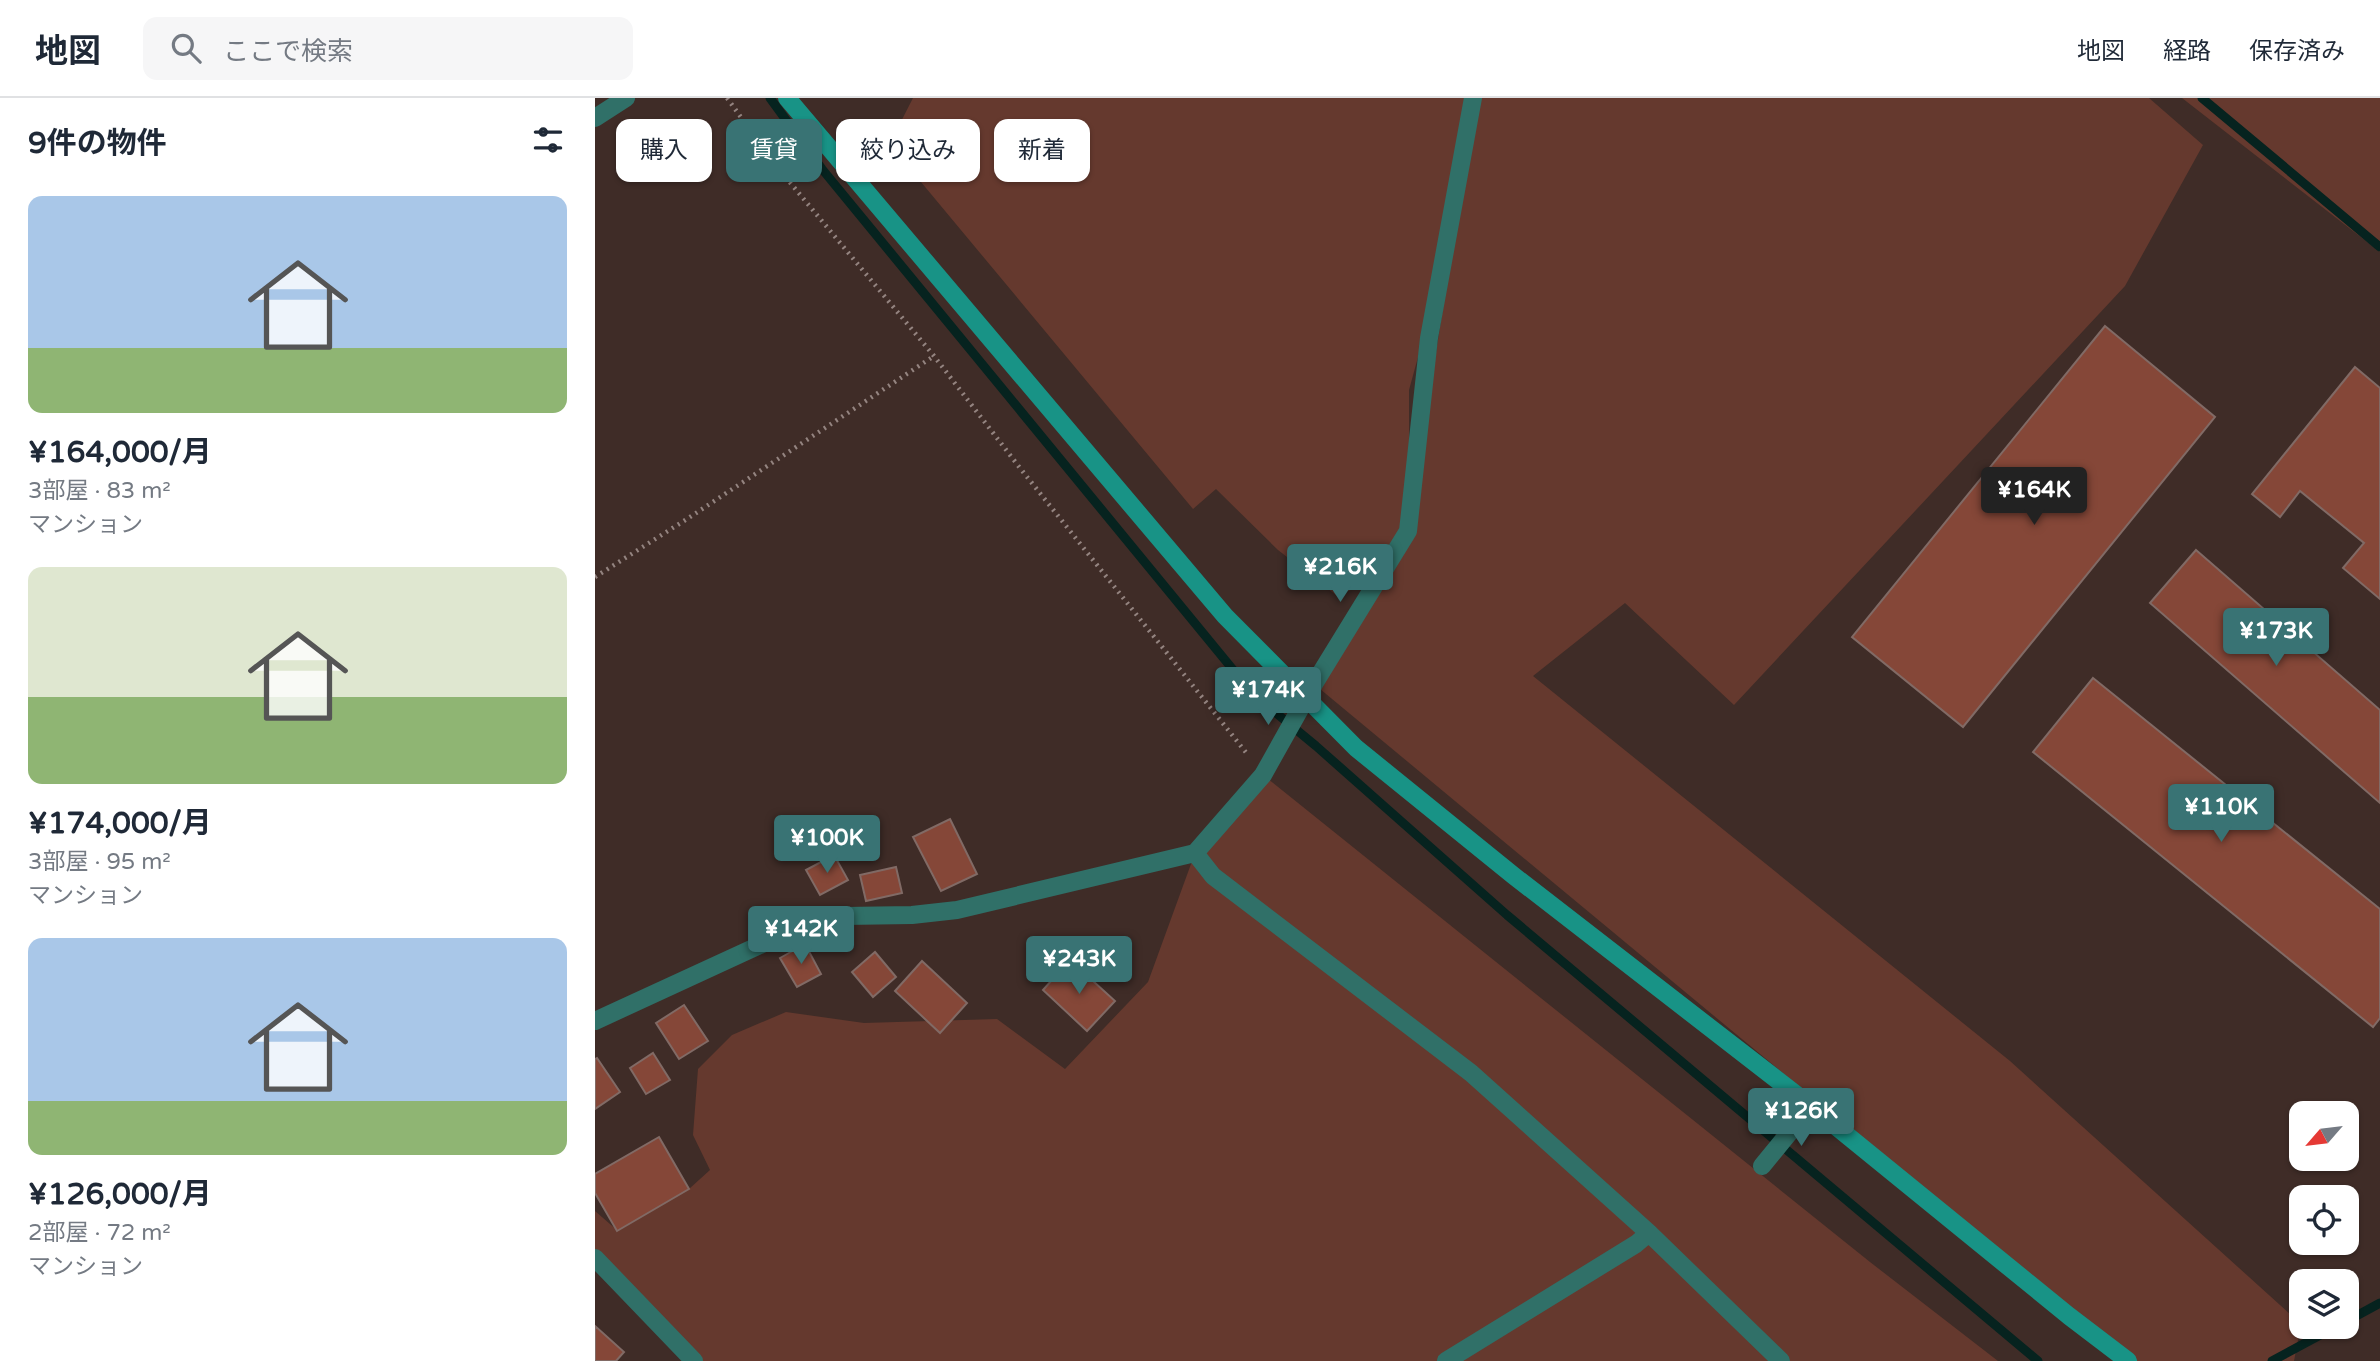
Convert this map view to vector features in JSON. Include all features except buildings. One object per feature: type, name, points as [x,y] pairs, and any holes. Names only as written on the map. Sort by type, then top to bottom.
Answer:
[{"type":"street","points":[[595,118],[626,98]]},
{"type":"street","points":[[787,98],[1224,616],[1356,748],[1525,885],[1811,1107],[2128,1361]]},
{"type":"street","points":[[595,1021],[810,922],[844,916],[912,915],[957,910],[1195,853],[1263,775],[1306,698],[1408,531],[1429,338],[1473,98]]},
{"type":"street","points":[[1195,853],[1213,876],[1471,1073],[1649,1233],[1781,1361]]},
{"type":"street","points":[[1762,1166],[1811,1107]]},
{"type":"street","points":[[1446,1361],[1636,1244],[1649,1233]]},
{"type":"street","points":[[595,1258],[694,1361]]},
{"type":"path","points":[[727,98],[778,168],[934,356],[1263,775]]},
{"type":"path","points":[[595,577],[934,356]]},
{"type":"shaded area","points":[[913,98],[1473,98],[1441,273],[1409,390],[1409,524],[1476,98],[2149,98],[2203,145],[2125,286],[1734,705],[1625,603],[1533,676],[2010,1061],[2289,1313],[2289,1339],[2298,1339],[2294,1361],[2130,1361],[1314,684],[1404,535],[1357,588],[1336,595],[1278,550],[1216,489],[1193,509],[921,182],[980,182],[980,119],[902,119]]},
{"type":"shaded area","points":[[2182,98],[2380,98],[2380,252]]},
{"type":"shaded area","points":[[1263,775],[1870,1262],[1998,1361],[694,1361],[595,1258],[595,1211],[618,1231],[689,1189],[710,1170],[693,1135],[698,1069],[732,1035],[786,1012],[864,1023],[997,1019],[1065,1069],[1148,982],[1195,853]]},
{"type":"waterway","points":[[770,98],[822,169],[1253,694],[1316,746],[1507,915],[2038,1361]]},
{"type":"waterway","points":[[2202,98],[2380,247]]},
{"type":"waterway","points":[[2359,1314],[2380,1303]]},
{"type":"waterway","points":[[2272,1361],[2313,1339]]}]
